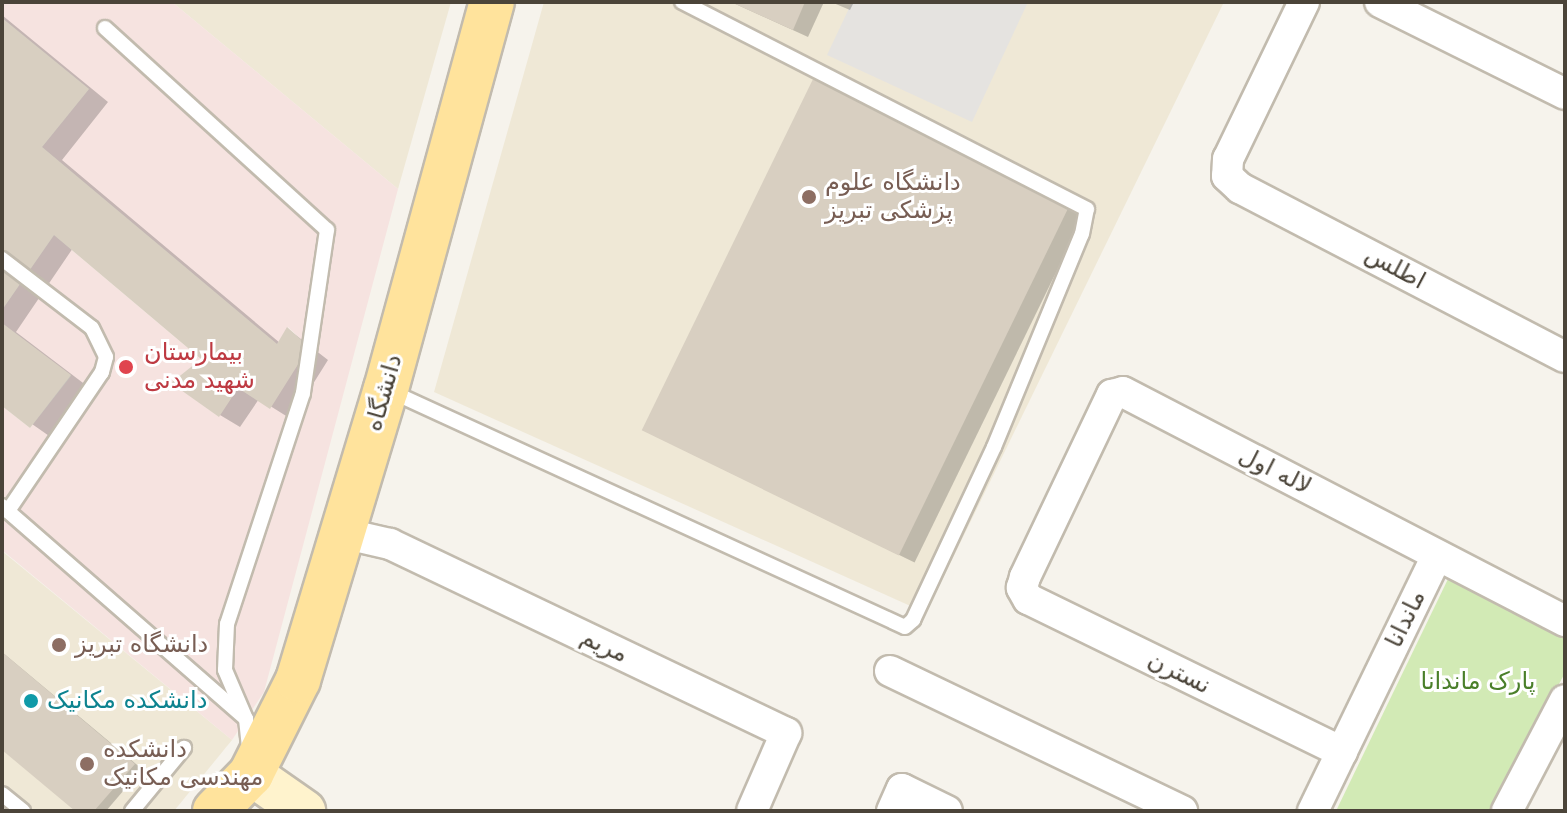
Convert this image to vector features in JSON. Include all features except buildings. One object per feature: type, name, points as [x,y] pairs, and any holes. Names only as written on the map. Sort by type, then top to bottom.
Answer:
[{"type":"main road","name":"دانشگاه","points":[[215,811],[243,793],[298,680],[386,389],[492,2]]},
{"type":"main road","points":[[243,793],[304,811]]},
{"type":"street","name":"اطلس","points":[[1304,2],[1228,159],[1227,176],[1240,188],[1565,357]]},
{"type":"street","points":[[1380,2],[1565,94]]},
{"type":"street","name":"لاله اول","points":[[1022,588],[1112,395],[1123,392],[1437,556]]},
{"type":"street","name":"مریم","points":[[342,533],[390,544],[786,733],[752,811]]},
{"type":"street","points":[[1437,556],[1565,621]]},
{"type":"street","name":"ماندانا","points":[[1313,811],[1437,556]]},
{"type":"street","name":"نسترن","points":[[1022,588],[1028,599],[1342,752]]},
{"type":"street","points":[[890,671],[1182,811]]},
{"type":"street","points":[[1507,811],[1565,700]]},
{"type":"street","points":[[897,800],[947,811]]},
{"type":"lane","points":[[386,389],[905,627],[932,584],[1018,391],[1082,234],[1087,218],[1083,203],[682,2]]},
{"type":"lane","points":[[105,28],[327,230],[303,393],[227,624],[225,670],[246,719],[243,793]]},
{"type":"lane","points":[[2,259],[92,328],[106,357],[102,372],[5,508],[246,719]]},
{"type":"lane","points":[[132,811],[184,748]]},
{"type":"lane","points":[[2,794],[23,811]]},
{"type":"shaded area","name":"بیمارستان شهید مدنی","points":[[2,2],[172,2],[398,189],[264,692],[232,740],[2,550],[2,406],[30,428],[71,376],[2,323],[2,310],[54,235],[201,359],[172,383],[218,416],[238,388],[270,408],[308,347],[288,327],[277,344],[42,147],[89,89],[2,18]]},
{"type":"shaded area","points":[[172,2],[451,2],[398,189]]},
{"type":"shaded area","name":"دانشگاه علوم پزشکی تبریز","points":[[544,2],[1224,2],[926,613],[434,392]]},
{"type":"shaded area","points":[[852,2],[1028,2],[972,122],[827,55]]},
{"type":"shaded area","name":"دانشگاه تبریز","points":[[2,551],[232,740],[174,811],[2,811]]},
{"type":"green space","name":"پارک ماندانا","points":[[1448,579],[1565,636],[1565,673],[1489,811],[1336,811]]},
{"type":"place","name":"دانشگاه علوم پزشکی تبریز","points":[[809,197]]},
{"type":"place","name":"بیمارستان شهید مدنی","points":[[126,367]]},
{"type":"place","name":"دانشگاه تبریز","points":[[59,645]]},
{"type":"place","name":"دانشکده مکانیک","points":[[31,701]]},
{"type":"place","name":"دانشکده مهندسی مکانیک","points":[[87,764]]}]
